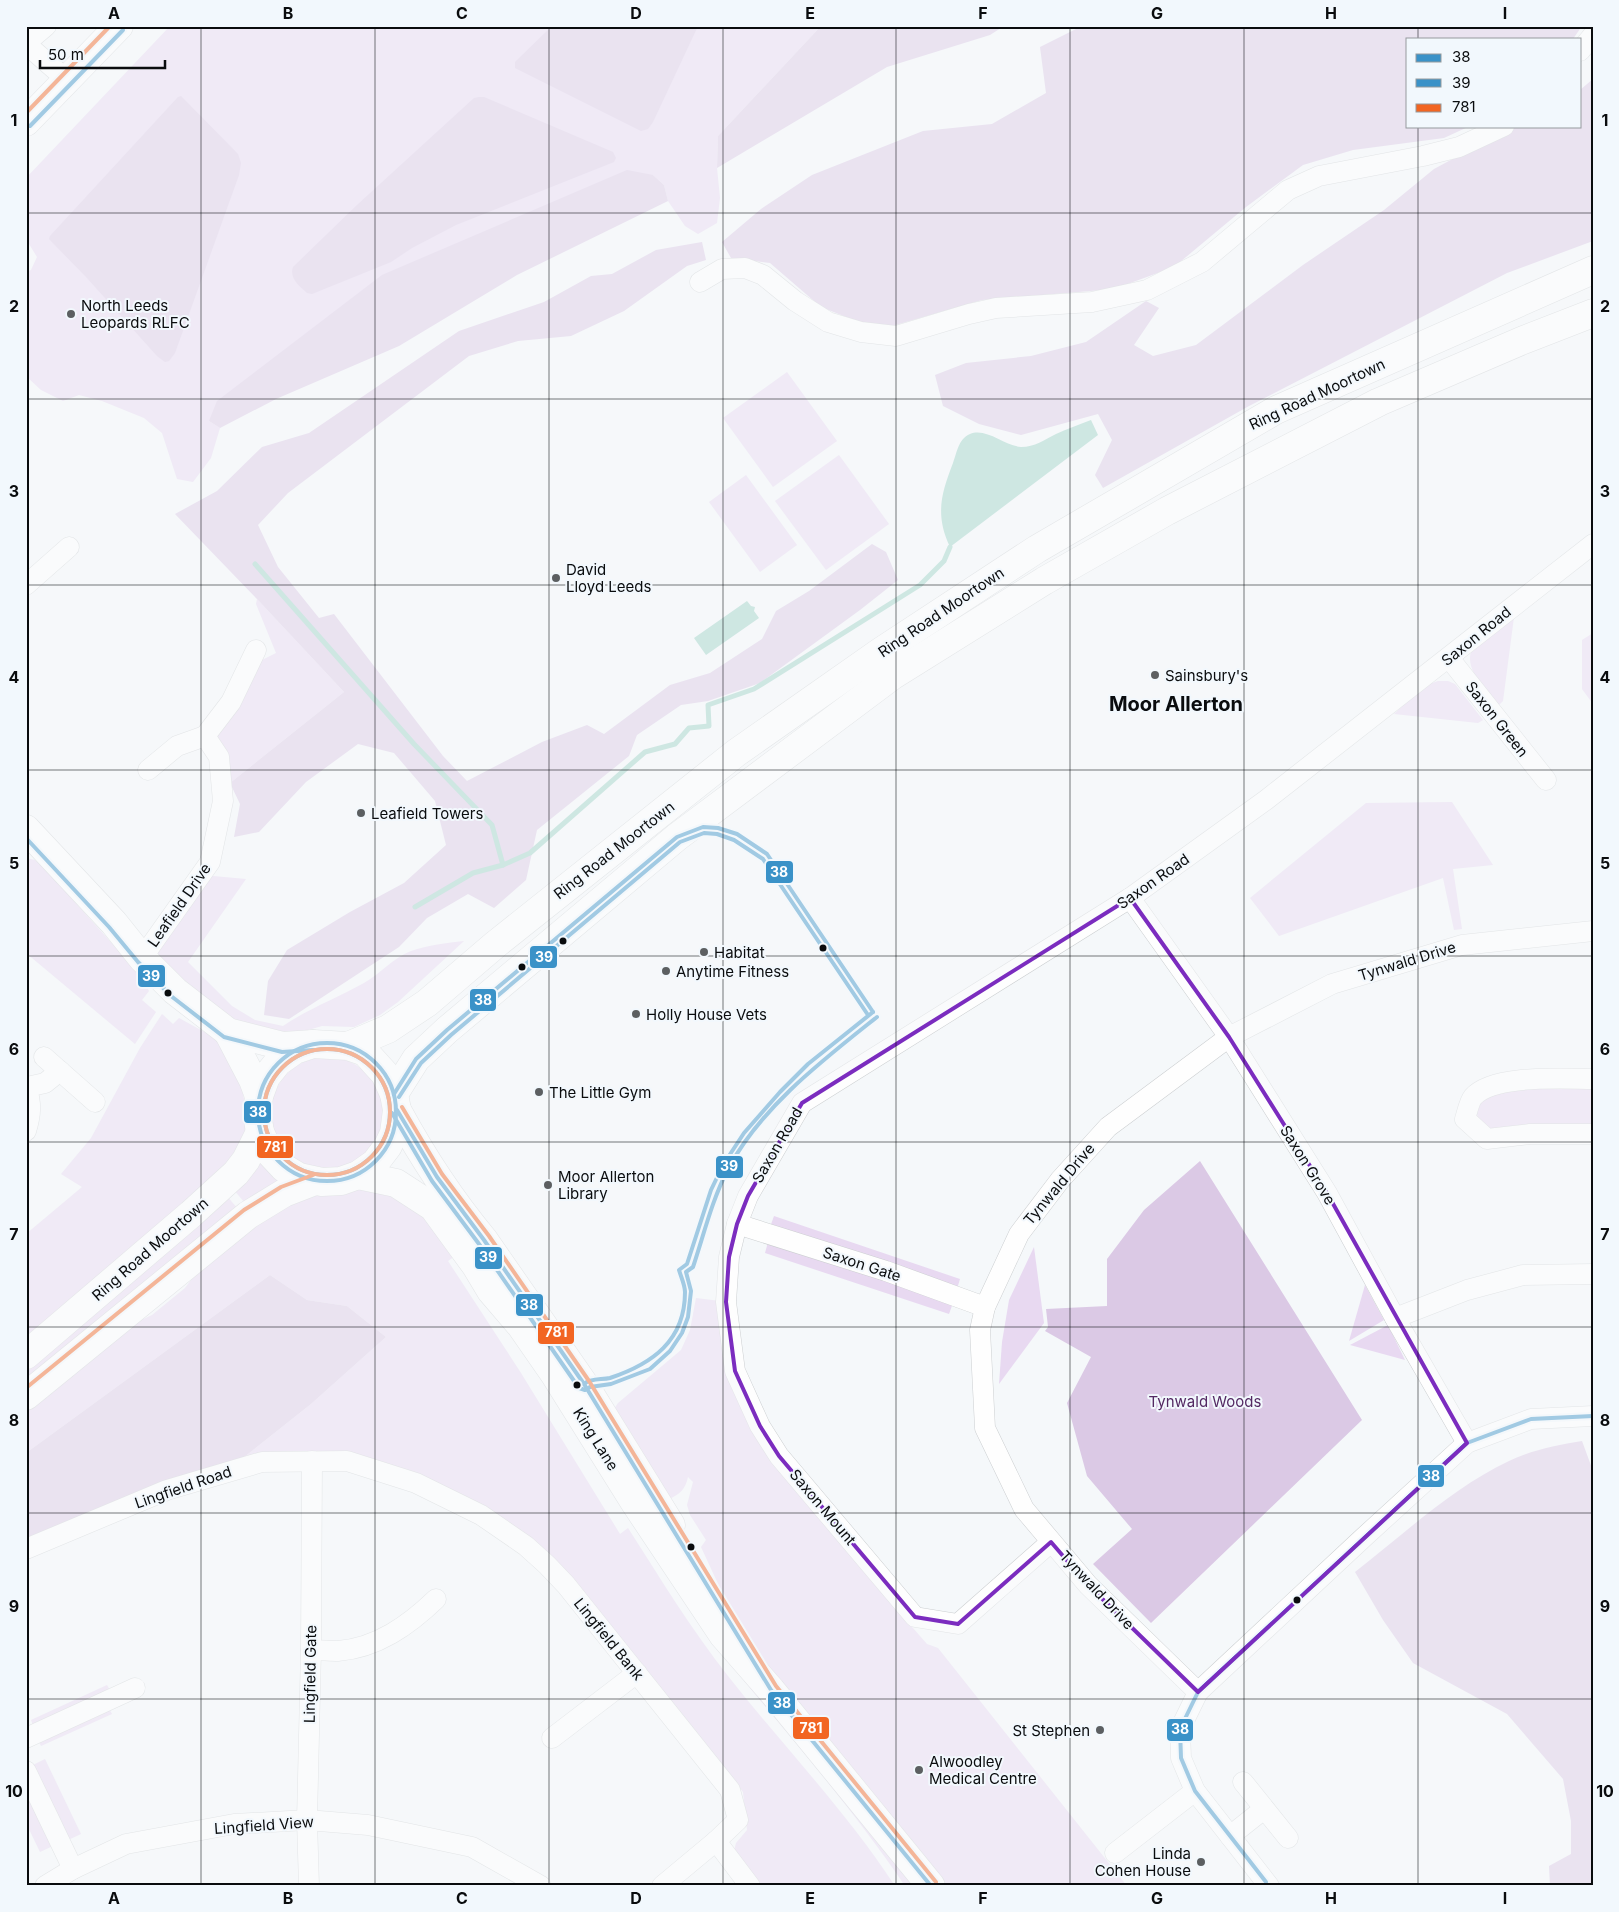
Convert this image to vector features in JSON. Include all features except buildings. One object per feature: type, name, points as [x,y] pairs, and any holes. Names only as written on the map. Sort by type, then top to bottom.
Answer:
[{"type":"main road","points":[[26,122],[119,26]]},
{"type":"main road","name":"Ring Road Moortown","points":[[348,1046],[388,1028],[427,1003],[496,944],[736,753],[880,652],[1037,549],[1276,410],[1588,274]]},
{"type":"main road","name":"Ring Road Moortown","points":[[396,1102],[416,1059],[447,1030],[677,837],[892,676],[1044,581],[1167,511],[1264,460],[1379,402],[1521,341],[1593,313]]},
{"type":"main road","points":[[27,833],[114,923],[142,958],[175,991],[228,1032],[283,1046],[313,1044],[348,1046],[365,1052],[374,1061],[385,1074],[396,1102],[394,1133],[388,1146],[375,1163],[358,1175],[341,1181],[315,1181],[300,1177],[284,1168],[269,1152],[260,1132],[257,1114],[259,1096],[266,1077],[278,1062],[295,1050],[313,1044]]},
{"type":"main road","points":[[228,1032],[253,1080],[259,1096]]},
{"type":"main road","name":"King Lane","points":[[396,1102],[427,1165],[466,1220],[484,1240],[584,1384],[772,1690]]},
{"type":"main road","name":"Ring Road Moortown","points":[[26,1355],[184,1221],[236,1173],[246,1160],[260,1132]]},
{"type":"main road","name":"King Lane","points":[[358,1175],[396,1183],[433,1207],[476,1266],[491,1291],[521,1326],[555,1375],[635,1503],[722,1635],[772,1690],[930,1886]]},
{"type":"main road","points":[[26,1396],[248,1215],[284,1193],[315,1181]]},
{"type":"street","points":[[46,26],[26,43],[67,80]]},
{"type":"street","points":[[1582,49],[1593,35]]},
{"type":"street","points":[[700,282],[722,269],[745,268],[763,275],[795,301],[828,322],[861,332],[896,336],[969,314],[996,308],[1092,302],[1147,290],[1202,262],[1288,190],[1319,176],[1423,156],[1459,147],[1500,128]]},
{"type":"street","name":"Saxon Road","points":[[737,1224],[748,1196],[802,1103],[1130,898],[1266,800],[1449,658],[1566,563],[1593,544]]},
{"type":"street","points":[[26,585],[69,547]]},
{"type":"street","points":[[148,770],[177,746],[205,736],[231,702],[256,650]]},
{"type":"street","name":"Saxon Green","points":[[1449,658],[1546,780]]},
{"type":"street","name":"Leafield Drive","points":[[142,958],[210,862],[223,801],[219,757],[205,736]]},
{"type":"street","name":"Saxon Grove","points":[[1130,898],[1229,1037],[1327,1192],[1395,1318],[1467,1443]]},
{"type":"street","name":"Tynwald Drive","points":[[1198,1692],[1088,1585],[1024,1509],[985,1428],[980,1330],[985,1307],[1019,1234],[1060,1180],[1108,1127],[1229,1037],[1332,984],[1462,945],[1593,931]]},
{"type":"street","points":[[44,1057],[95,1102]]},
{"type":"street","points":[[26,1131],[31,1114],[30,1098],[26,1087],[45,1083],[60,1071]]},
{"type":"street","points":[[1593,1079],[1534,1079],[1489,1086],[1472,1098],[1465,1119],[1486,1139],[1530,1134],[1593,1134]]},
{"type":"street","name":"Saxon Gate","points":[[737,1224],[886,1271],[985,1307]]},
{"type":"street","name":"Saxon Mount","points":[[737,1224],[729,1257],[726,1302],[735,1371],[760,1426],[779,1456],[915,1617],[958,1624],[1051,1542]]},
{"type":"street","points":[[1395,1318],[1467,1290],[1524,1275],[1593,1274]]},
{"type":"street","points":[[1266,1884],[1195,1791],[1181,1758],[1180,1729],[1198,1692],[1467,1443],[1531,1419],[1593,1416]]},
{"type":"street","name":"Lingfield Gate","points":[[309,1886],[307,1820],[311,1650],[312,1461]]},
{"type":"street","name":"Lingfield Road","points":[[26,1549],[167,1490],[262,1462],[347,1461]]},
{"type":"street","name":"Lingfield Bank","points":[[347,1461],[416,1483],[481,1515],[526,1546],[566,1585],[730,1790],[738,1820],[662,1886]]},
{"type":"street","points":[[311,1650],[338,1650],[364,1646],[395,1632],[417,1617],[436,1599]]},
{"type":"street","points":[[552,1738],[637,1673]]},
{"type":"street","points":[[26,1738],[135,1688]]},
{"type":"street","points":[[26,1771],[73,1868]]},
{"type":"street","points":[[1243,1782],[1288,1838]]},
{"type":"street","points":[[1115,1853],[1195,1791]]},
{"type":"street","points":[[1230,1836],[1264,1809]]},
{"type":"street","name":"Lingfield View","points":[[46,1886],[73,1868],[126,1844],[234,1824],[307,1820],[368,1825],[472,1847],[541,1886]]},
{"type":"street","points":[[716,1841],[750,1886]]},
{"type":"highlighted area","points":[[1130,898],[1229,1037],[1327,1193],[1467,1443],[1198,1692],[1088,1585],[1051,1542],[958,1624],[915,1617],[779,1456],[760,1426],[735,1371],[726,1302],[729,1257],[737,1224],[748,1196],[802,1103]]},
{"type":"shaded area","points":[[170,26],[821,26],[718,136],[717,168],[720,198],[717,223],[698,234],[685,226],[668,201],[664,185],[653,175],[209,421],[220,428],[211,458],[193,482],[177,479],[162,433],[144,418],[102,401],[79,395],[63,401],[41,390],[26,376],[26,272],[31,270],[37,257],[26,239],[26,178]]},
{"type":"shaded area","points":[[787,372],[837,441],[773,487],[723,418]]},
{"type":"shaded area","points":[[1091,420],[1098,435],[950,547],[942,525],[941,505],[945,485],[957,451],[960,443],[966,436],[982,433],[1015,446],[1026,447]]},
{"type":"shaded area","points":[[839,455],[889,524],[826,570],[775,501]]},
{"type":"shaded area","points":[[746,475],[797,545],[760,572],[709,502]]},
{"type":"shaded area","points":[[257,599],[344,692],[230,783],[213,735],[260,661],[276,653],[256,604]]},
{"type":"shaded area","points":[[747,601],[751,606],[755,607],[754,611],[759,618],[706,655],[694,638]]},
{"type":"shaded area","points":[[1514,617],[1503,701],[1499,705],[1483,687],[1474,673],[1470,659],[1471,651]]},
{"type":"shaded area","points":[[1593,633],[1593,704],[1582,689],[1582,640]]},
{"type":"shaded area","points":[[1438,681],[1448,681],[1455,684],[1483,720],[1478,723],[1394,714],[1424,686]]},
{"type":"shaded area","points":[[1452,802],[1493,865],[1453,869],[1462,929],[1454,930],[1443,878],[1279,936],[1250,898],[1366,803]]},
{"type":"shaded area","points":[[26,858],[35,860],[43,867],[136,970],[149,991],[142,1000],[156,1012],[135,1044],[26,953]]},
{"type":"shaded area","points":[[213,876],[246,879],[188,962],[232,1006],[255,1020],[283,1026],[302,1014],[364,983],[404,954],[424,947],[464,941],[398,1002],[380,1015],[354,1027],[322,1026],[263,1043],[142,958],[197,880]]},
{"type":"shaded area","points":[[162,1014],[173,1024],[179,1018],[219,1040],[242,1086],[246,1136],[238,1153],[182,1209],[26,1336],[26,1234],[82,1187],[61,1174],[91,1138],[140,1048]]},
{"type":"shaded area","points":[[327,1057],[348,1061],[367,1073],[379,1092],[383,1113],[379,1134],[367,1153],[348,1165],[327,1169],[306,1165],[287,1153],[275,1134],[271,1113],[275,1092],[287,1073],[306,1061]]},
{"type":"shaded area","points":[[1593,1086],[1593,1128],[1492,1131],[1479,1121],[1477,1115],[1480,1099],[1497,1090]]},
{"type":"shaded area","points":[[259,1158],[281,1181],[245,1203],[233,1189]]},
{"type":"shaded area","points":[[378,1189],[418,1205],[455,1256],[448,1261],[521,1373],[620,1534],[628,1528],[714,1658],[856,1831],[895,1886],[760,1886],[734,1851],[736,1843],[747,1830],[743,1792],[563,1568],[419,1476],[243,1458],[311,1404],[386,1337],[347,1306],[307,1300],[270,1275],[26,1453],[26,1407],[124,1328],[152,1315],[185,1288],[206,1260],[258,1217],[310,1194]]},
{"type":"shaded area","points":[[226,1195],[238,1209],[26,1383],[26,1366]]},
{"type":"shaded area","points":[[774,1216],[960,1279],[957,1289],[770,1227]]},
{"type":"shaded area","points":[[768,1242],[953,1303],[949,1314],[765,1253]]},
{"type":"shaded area","points":[[1034,1247],[1044,1323],[999,1384],[1002,1342],[1009,1300]]},
{"type":"shaded area","points":[[1365,1285],[1384,1320],[1349,1341]]},
{"type":"shaded area","points":[[696,1298],[720,1301],[721,1337],[788,1477],[862,1570],[927,1644],[938,1648],[1127,1886],[948,1886],[780,1682],[732,1614],[701,1547],[706,1540],[690,1515],[687,1505],[693,1482],[688,1477],[682,1491],[669,1499],[614,1409],[618,1403],[681,1350],[690,1330]]},
{"type":"shaded area","points":[[1388,1325],[1405,1360],[1350,1345]]},
{"type":"shaded area","points":[[705,1633],[917,1886],[905,1886],[833,1789]]},
{"type":"shaded area","points":[[107,1685],[111,1692],[34,1728],[31,1720]]},
{"type":"shaded area","points":[[108,1707],[112,1714],[41,1746],[38,1740]]},
{"type":"shaded area","points":[[45,1759],[81,1834],[66,1841],[31,1766]]},
{"type":"shaded area","points":[[26,1786],[55,1845],[40,1852],[26,1823]]},
{"type":"green space","points":[[552,26],[698,26],[653,122],[648,129],[641,131],[515,68],[515,62]]},
{"type":"green space","points":[[821,26],[1004,26],[990,35],[887,67],[717,168],[718,136]]},
{"type":"green space","points":[[1082,26],[1582,26],[1574,38],[1406,38],[1406,128],[1466,128],[1444,138],[1353,150],[1303,165],[1246,207],[1174,267],[1114,289],[982,300],[892,326],[869,326],[821,307],[770,263],[731,258],[722,242],[761,209],[812,175],[923,131],[992,124],[1046,93],[1040,47]]},
{"type":"green space","points":[[1593,79],[1593,241],[1507,273],[1249,406],[1103,488],[1095,475],[1112,440],[1098,414],[1021,435],[979,424],[943,406],[935,375],[966,363],[1031,356],[1086,342],[1146,301],[1159,308],[1134,345],[1153,356],[1196,345],[1303,265],[1384,210],[1434,169],[1510,128],[1582,128],[1582,88]]},
{"type":"green space","points":[[181,96],[238,154],[241,163],[239,175],[175,353],[169,361],[165,362],[157,356],[49,239],[178,97]]},
{"type":"green space","points":[[484,97],[613,152],[616,158],[614,162],[456,225],[412,248],[391,262],[312,294],[307,293],[298,285],[294,279],[293,267],[357,205],[474,98]]},
{"type":"green space","points":[[627,170],[653,175],[664,185],[668,201],[517,275],[399,346],[276,399],[220,428],[209,421],[217,401],[382,275]]},
{"type":"green space","points":[[702,242],[706,260],[687,266],[624,311],[571,336],[518,341],[469,356],[288,493],[258,525],[278,567],[319,618],[334,614],[443,756],[467,781],[542,742],[587,725],[604,734],[670,685],[710,673],[762,639],[776,611],[809,591],[872,544],[886,552],[898,580],[760,683],[708,701],[681,705],[637,735],[629,756],[537,830],[526,880],[494,908],[468,894],[427,918],[399,947],[289,1019],[264,1015],[268,981],[287,950],[350,912],[404,883],[446,845],[435,801],[394,753],[358,744],[306,782],[259,832],[234,837],[240,804],[230,783],[344,692],[175,514],[217,491],[262,447],[309,433],[459,331],[544,302],[591,276],[612,274],[656,250]]},
{"type":"green space","name":"Tynwald Woods","points":[[1200,1161],[1362,1420],[1151,1623],[1093,1564],[1132,1529],[1087,1476],[1067,1403],[1091,1357],[1045,1331],[1048,1327],[1046,1309],[1107,1306],[1107,1259],[1144,1210]]},
{"type":"green space","points":[[270,1275],[307,1300],[347,1306],[386,1337],[311,1404],[243,1458],[26,1541],[26,1453]]},
{"type":"green space","points":[[1582,1441],[1593,1471],[1593,1886],[1550,1886],[1549,1866],[1571,1854],[1571,1821],[1563,1779],[1507,1714],[1413,1663],[1383,1620],[1355,1572],[1429,1512],[1488,1472],[1509,1461],[1536,1451]]},
{"type":"waterway","points":[[255,564],[414,744],[492,825],[503,865],[530,853],[645,752],[675,744],[689,728],[709,726],[708,705],[754,689],[920,585],[944,561],[950,547]]},
{"type":"waterway","points":[[415,907],[473,873],[503,865]]},
{"type":"transit line","name":"781","points":[[26,113],[110,26]]},
{"type":"transit line","name":"39","points":[[30,126],[123,30]]},
{"type":"transit line","name":"38","points":[[394,1094],[416,1059],[447,1030],[677,837],[703,827],[718,828],[737,834],[767,854],[873,1012]]},
{"type":"transit line","name":"39","points":[[399,1097],[421,1063],[451,1035],[680,842],[704,833],[717,834],[734,840],[763,859],[868,1015]]},
{"type":"transit line","name":"39","points":[[26,838],[171,996],[224,1037],[282,1052],[313,1050]]},
{"type":"transit line","name":"38","points":[[584,1384],[593,1380],[610,1378],[639,1366],[652,1358],[672,1337],[684,1309],[685,1289],[679,1270],[687,1264],[711,1190],[723,1165],[744,1133],[780,1092],[808,1064],[873,1012]]},
{"type":"transit line","name":"39","points":[[392,1113],[432,1181],[479,1244],[579,1388],[585,1390],[590,1387],[611,1384],[650,1369],[670,1351],[682,1333],[688,1317],[691,1291],[686,1272],[693,1267],[717,1193],[728,1169],[742,1146],[775,1105],[815,1068],[877,1017]]},
{"type":"transit line","name":"38","points":[[327,1043],[341,1044],[354,1048],[366,1054],[376,1063],[385,1073],[391,1085],[395,1098],[396,1112],[395,1126],[391,1139],[385,1151],[376,1161],[366,1170],[354,1176],[341,1180],[327,1181],[313,1180],[300,1176],[288,1170],[278,1161],[269,1151],[263,1139],[259,1126],[258,1112],[259,1098],[263,1085],[269,1073],[278,1063],[288,1054],[300,1048],[313,1044],[327,1043]]},
{"type":"transit line","name":"39","points":[[327,1049],[351,1054],[371,1068],[385,1088],[390,1112],[385,1136],[371,1156],[351,1170],[327,1175],[303,1170],[283,1156],[269,1136],[264,1112],[269,1088],[283,1068],[303,1054],[327,1049]]},
{"type":"transit line","name":"781","points":[[327,1049],[351,1054],[362,1059],[372,1067],[380,1077],[385,1088],[390,1112],[385,1136],[380,1147],[372,1157],[362,1165],[351,1170],[327,1175],[303,1170],[292,1165],[282,1157],[274,1147],[269,1136],[264,1112],[269,1088],[274,1077],[282,1067],[292,1059],[303,1054],[327,1049]]},
{"type":"transit line","name":"781","points":[[402,1107],[442,1174],[489,1236],[589,1381],[776,1686],[936,1882]]},
{"type":"transit line","name":"38","points":[[397,1110],[437,1177],[484,1240],[584,1384],[771,1690],[931,1886]]},
{"type":"transit line","name":"781","points":[[26,1388],[244,1210],[281,1187],[313,1175]]},
{"type":"transit line","name":"38","points":[[1266,1882],[1195,1791],[1181,1758],[1180,1729],[1198,1692],[1467,1443],[1531,1419],[1593,1416]]},
{"type":"place","name":"North Leeds Leopards RLFC","points":[[71,314]]},
{"type":"place","name":"David Lloyd Leeds","points":[[556,578]]},
{"type":"place","name":"Sainsbury's","points":[[1155,675]]},
{"type":"place","name":"Leafield Towers","points":[[361,813]]},
{"type":"place","name":"Habitat","points":[[704,952]]},
{"type":"place","name":"Anytime Fitness","points":[[666,971]]},
{"type":"place","name":"Holly House Vets","points":[[636,1014]]},
{"type":"place","name":"The Little Gym","points":[[539,1092]]},
{"type":"place","name":"Moor Allerton Library","points":[[548,1185]]},
{"type":"place","name":"St Stephen","points":[[1100,1730]]},
{"type":"place","name":"Alwoodley Medical Centre","points":[[919,1770]]},
{"type":"place","name":"Linda Cohen House","points":[[1201,1862]]},
{"type":"district","name":"Moor Allerton","points":[[1176,704]]}]
